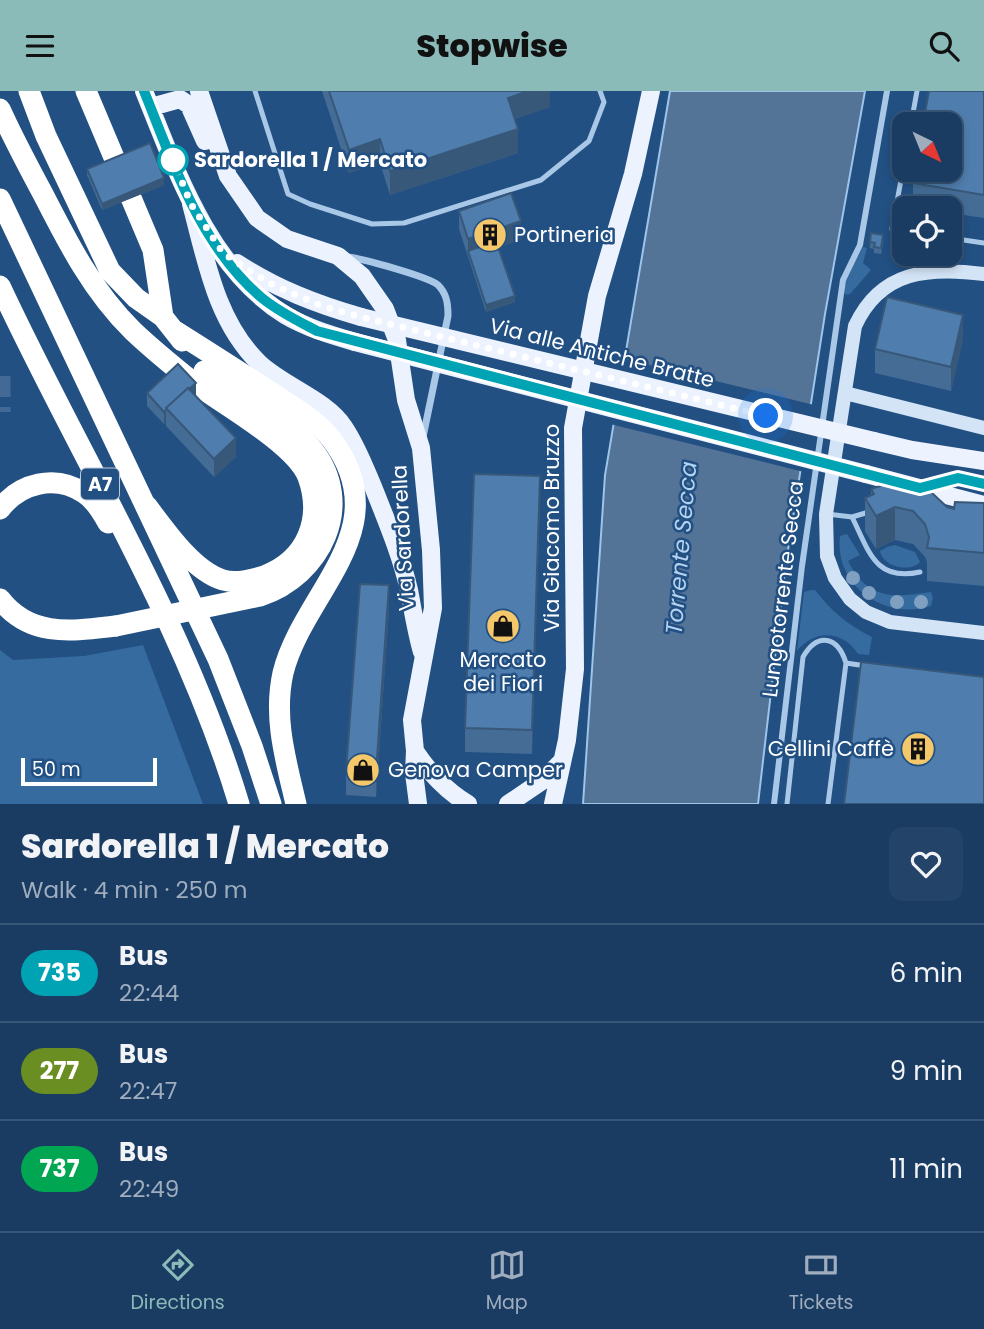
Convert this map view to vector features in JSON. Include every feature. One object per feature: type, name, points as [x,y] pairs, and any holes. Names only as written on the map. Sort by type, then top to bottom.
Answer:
[{"type":"highway","points":[[29,91],[46,137],[110,271],[136,298],[169,324],[205,370],[292,452],[307,475],[314,509],[308,537],[300,553],[278,571],[237,582],[222,580],[186,554],[147,506]]},
{"type":"highway","points":[[86,91],[153,250],[169,324]]},
{"type":"highway","points":[[0,109],[82,269],[132,330],[205,370],[308,417],[331,439],[339,452],[352,485],[355,509],[346,551],[299,631],[283,674],[278,717],[296,804]]},
{"type":"highway","name":"A7","points":[[0,199],[218,659],[271,804]]},
{"type":"highway","name":"A7","points":[[0,286],[118,520],[196,684],[239,804]]},
{"type":"highway","points":[[0,599],[12,613],[36,627],[62,630],[116,626],[279,590],[296,578],[313,560],[329,527],[330,488],[325,471],[313,450],[296,432],[205,370]]},
{"type":"highway","points":[[0,509],[15,493],[33,485],[52,482],[86,493],[112,529],[196,684]]},
{"type":"main road","name":"Via Sardorella","points":[[199,91],[228,176]]},
{"type":"main road","name":"Via Giacomo Bruzzo","points":[[553,804],[567,740],[575,669],[573,428],[597,296],[633,174],[651,91]]},
{"type":"main road","name":"Via Sardorella","points":[[150,96],[180,99],[189,105],[211,157],[228,176],[257,218],[287,239],[338,256],[362,277],[385,309],[397,339],[406,400],[421,448],[431,551],[433,608],[422,654],[412,720],[418,804]]},
{"type":"main road","points":[[150,96],[191,204],[214,290],[232,329],[260,364],[336,417],[344,425],[354,445],[394,537],[409,590],[413,622],[422,654]]},
{"type":"main road","points":[[191,204],[223,253],[252,288],[286,315],[317,331],[984,505]]},
{"type":"main road","name":"Via alle Antiche Bratte","points":[[223,253],[269,283],[322,306],[361,317],[899,447],[984,461]]},
{"type":"main road","points":[[984,274],[915,273],[883,288],[867,305],[855,326],[826,514],[827,556],[835,578],[850,599],[866,612],[890,622],[984,633]]},
{"type":"main road","points":[[845,393],[984,428]]},
{"type":"main road","points":[[933,453],[958,478]]},
{"type":"main road","points":[[920,488],[958,478],[984,484]]},
{"type":"main road","points":[[415,751],[449,793],[468,804]]},
{"type":"main road","points":[[508,804],[542,781],[561,762]]},
{"type":"street","name":"Lungotorrente Secca","points":[[774,804],[802,566],[843,280],[860,245],[887,91]]},
{"type":"street","name":"Via Sardorella","points":[[338,256],[363,258],[432,280],[444,293],[448,316],[421,448]]},
{"type":"lane","points":[[255,91],[288,194],[310,204],[372,223],[404,223],[541,180],[589,141],[604,102],[600,91]]},
{"type":"lane","points":[[913,112],[917,91]]},
{"type":"lane","points":[[962,240],[984,243]]},
{"type":"lane","points":[[826,514],[852,517],[878,509]]},
{"type":"lane","points":[[852,517],[880,569],[894,574],[920,572]]},
{"type":"lane","points":[[787,804],[803,657],[809,646],[819,641],[833,642],[842,649],[846,663],[828,804]]},
{"type":"lane","points":[[846,663],[873,667]]},
{"type":"shaded area","points":[[863,247],[867,248],[863,263],[871,270],[850,294],[846,295],[846,280]]},
{"type":"shaded area","points":[[847,534],[860,555],[848,561],[864,583],[873,590],[893,595],[931,592],[931,606],[897,608],[880,604],[866,595],[854,584],[845,570],[840,554],[840,536]]},
{"type":"shaded area","points":[[895,545],[915,552],[920,562],[904,568],[886,561],[880,551]]},
{"type":"shaded area","points":[[815,590],[827,605],[848,622],[872,637],[869,655],[858,654],[845,640],[828,635],[812,639],[797,651],[804,592]]},
{"type":"shaded area","points":[[143,645],[203,804],[0,804],[0,650],[13,660],[84,656]]},
{"type":"water","name":"Torrente Secca","points":[[670,91],[865,91],[825,314],[786,563],[758,804],[583,804],[605,475]]},
{"type":"pier","points":[[621,358],[814,405],[804,472],[610,424]]},
{"type":"building","points":[[329,91],[528,91],[508,98],[518,129],[390,171],[380,139],[349,150]]},
{"type":"building","points":[[929,91],[984,91],[984,195],[913,183],[962,182],[962,112],[925,112]]},
{"type":"building","points":[[150,143],[164,178],[102,204],[87,169]]},
{"type":"building","points":[[511,193],[521,221],[468,239],[459,211]]},
{"type":"building","points":[[871,233],[883,235],[881,248],[874,247],[875,243],[870,242]]},
{"type":"building","points":[[496,241],[515,296],[486,305],[468,251]]},
{"type":"building","points":[[887,297],[963,315],[951,367],[875,349]]},
{"type":"building","points":[[178,364],[196,383],[164,412],[147,393]]},
{"type":"building","points":[[188,388],[236,438],[214,459],[166,408]]},
{"type":"building","name":"Mercato dei Fiori","points":[[474,474],[540,476],[532,730],[465,728]]},
{"type":"building","points":[[889,483],[913,484],[930,491],[947,507],[954,509],[955,502],[984,503],[984,553],[927,548],[929,537],[925,524],[913,511],[895,507],[876,516],[865,498],[874,494],[871,489]]},
{"type":"building","points":[[360,584],[389,585],[376,773],[346,771]]},
{"type":"building","name":"Cellini Caffè","points":[[861,662],[984,677],[984,804],[844,804]]},
{"type":"tunnel","points":[[0,376],[0,412]]},
{"type":"bus line","name":"735","points":[[144,91],[191,204],[212,238],[261,298],[317,331],[920,488],[958,478],[984,484]]},
{"type":"place","name":"Sardorella 1 / Mercato","points":[[173,160]]},
{"type":"place","name":"Portineria","points":[[490,235]]},
{"type":"place","name":"Mercato dei Fiori","points":[[503,626]]},
{"type":"place","name":"Cellini Caffè","points":[[918,749]]},
{"type":"place","name":"Genova Camper","points":[[363,770]]},
{"type":"route","points":[[173,160],[191,204],[223,253],[269,283],[322,306],[766,416]]}]
